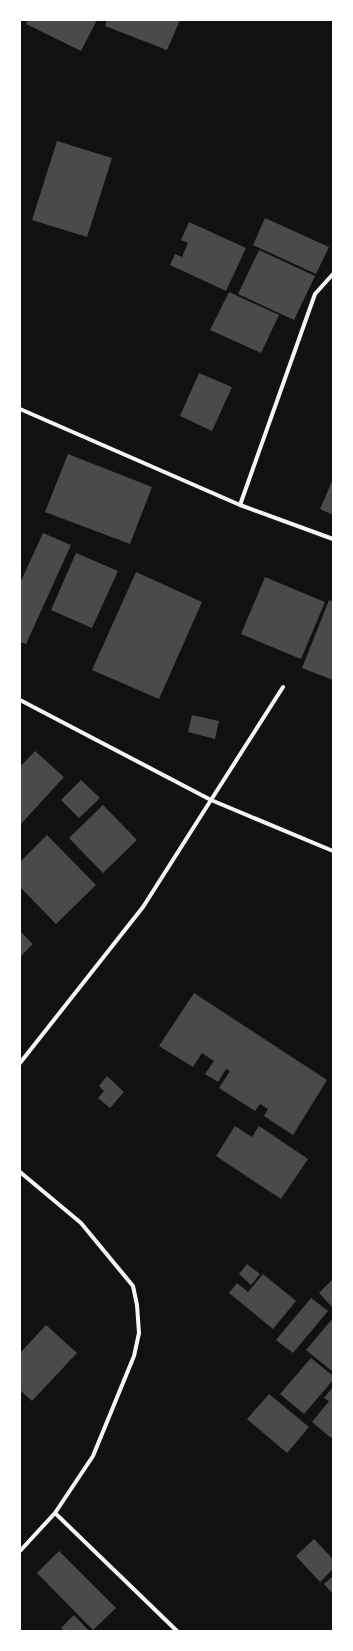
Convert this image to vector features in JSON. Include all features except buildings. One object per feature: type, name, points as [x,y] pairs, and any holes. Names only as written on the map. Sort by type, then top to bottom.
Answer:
[{"type":"street","points":[[240,505],[315,294],[333,274]]},
{"type":"street","points":[[20,409],[240,505],[333,539]]},
{"type":"street","points":[[20,1063],[143,907],[283,687]]},
{"type":"street","points":[[20,700],[211,800],[333,851]]},
{"type":"street","points":[[20,1172],[81,1223],[132,1286],[137,1305],[139,1333],[134,1356],[93,1456],[55,1514],[20,1551]]},
{"type":"street","points":[[55,1514],[177,1631]]}]
